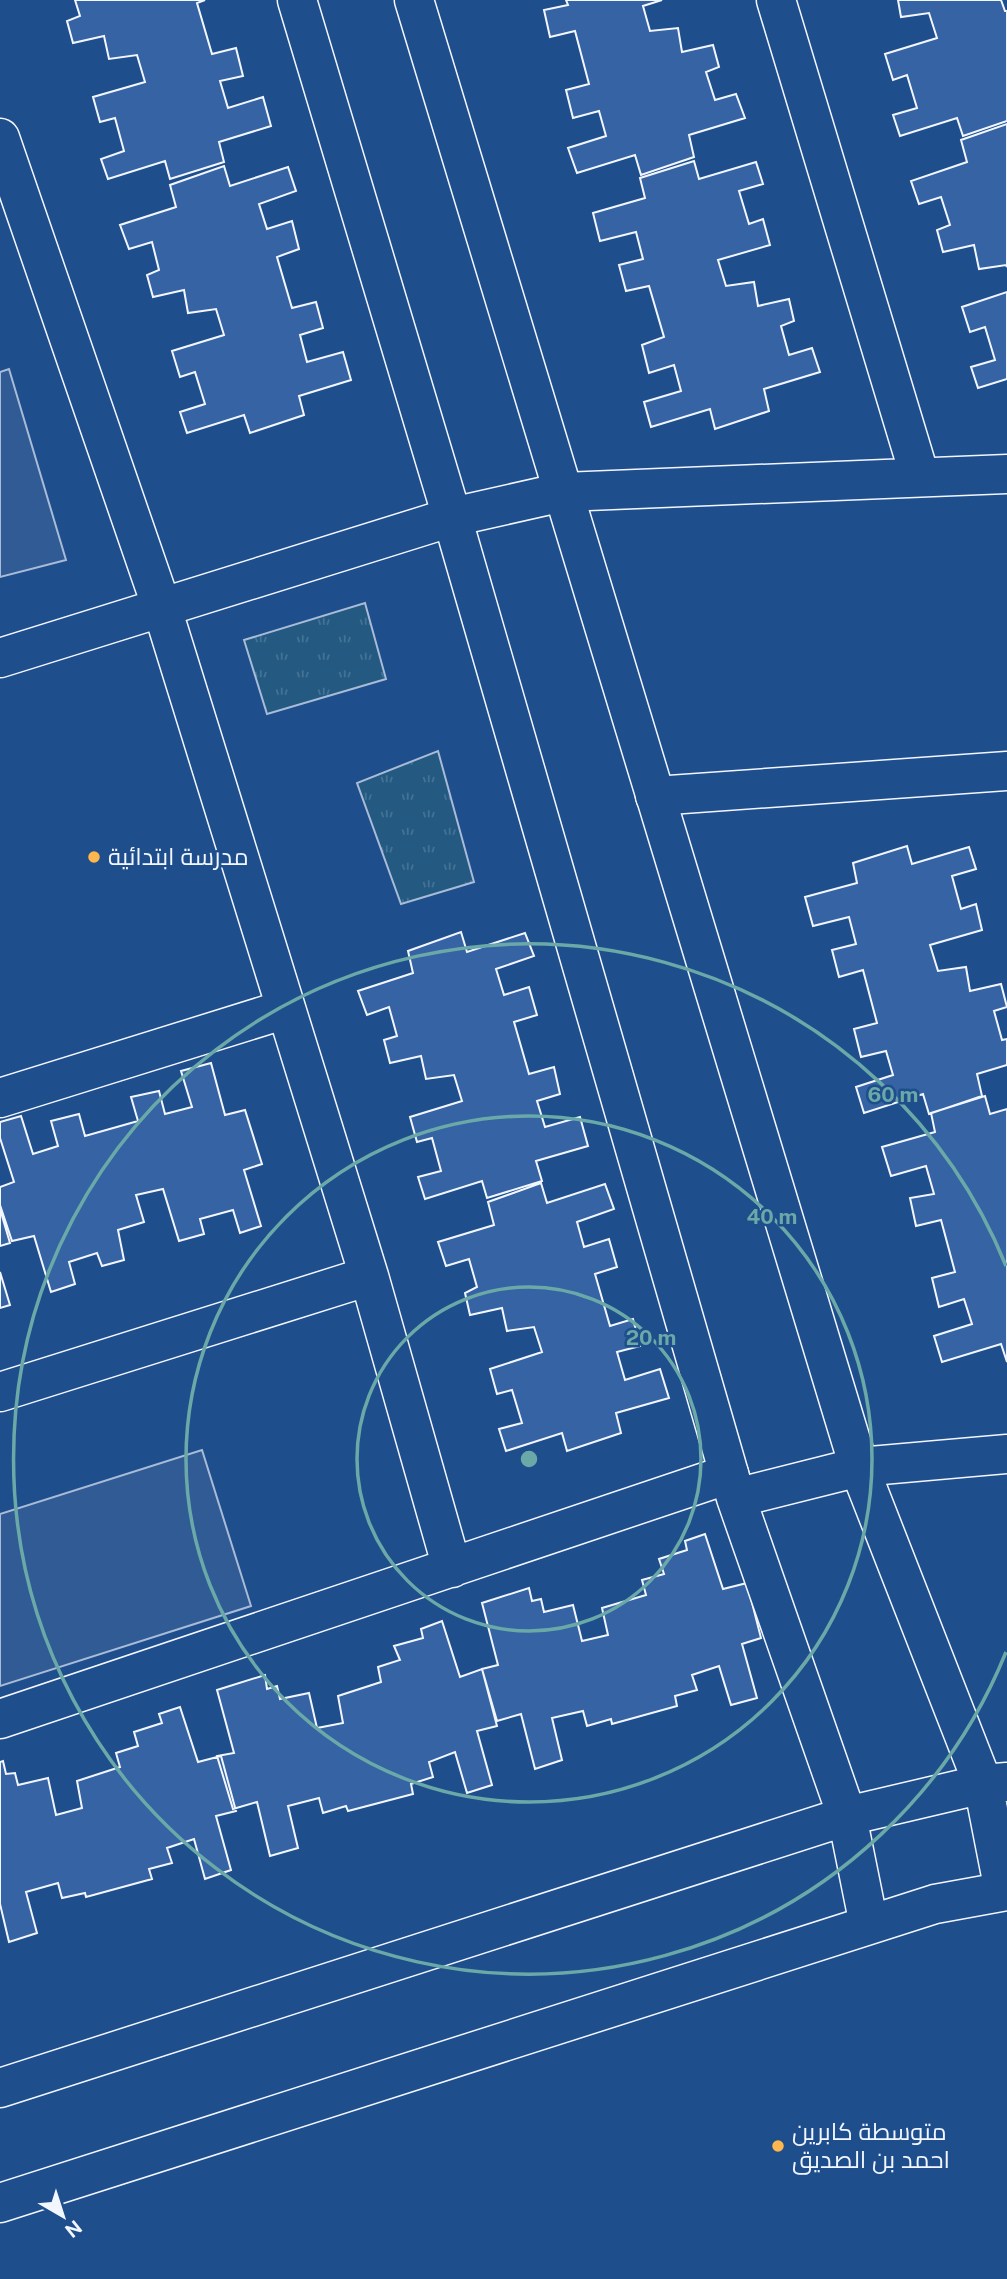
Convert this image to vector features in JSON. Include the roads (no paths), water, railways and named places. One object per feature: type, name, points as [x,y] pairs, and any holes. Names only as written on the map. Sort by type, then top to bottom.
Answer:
[{"type":"street","points":[[296,0],[452,517],[732,1486],[847,1816],[869,1925]]},
{"type":"street","points":[[0,2203],[935,1904],[1005,1891],[995,1783],[859,1467],[414,0]]},
{"type":"street","points":[[776,0],[920,477]]},
{"type":"street","points":[[0,138],[12,211],[162,608],[369,1276],[452,1568]]},
{"type":"street","points":[[0,659],[452,517],[563,492],[1007,474]]},
{"type":"street","points":[[655,796],[1006,775]]},
{"type":"street","points":[[0,1098],[286,1009]]},
{"type":"street","points":[[0,1392],[369,1276]]},
{"type":"street","points":[[0,1719],[452,1568],[732,1486],[859,1467],[1007,1454]]},
{"type":"street","points":[[0,2088],[847,1816],[995,1783]]},
{"type":"place","name":"مدرسة ابتدائية","points":[[94,857]]},
{"type":"place","name":"متوسطة كابرين احمد بن الصديق","points":[[778,2146]]}]
